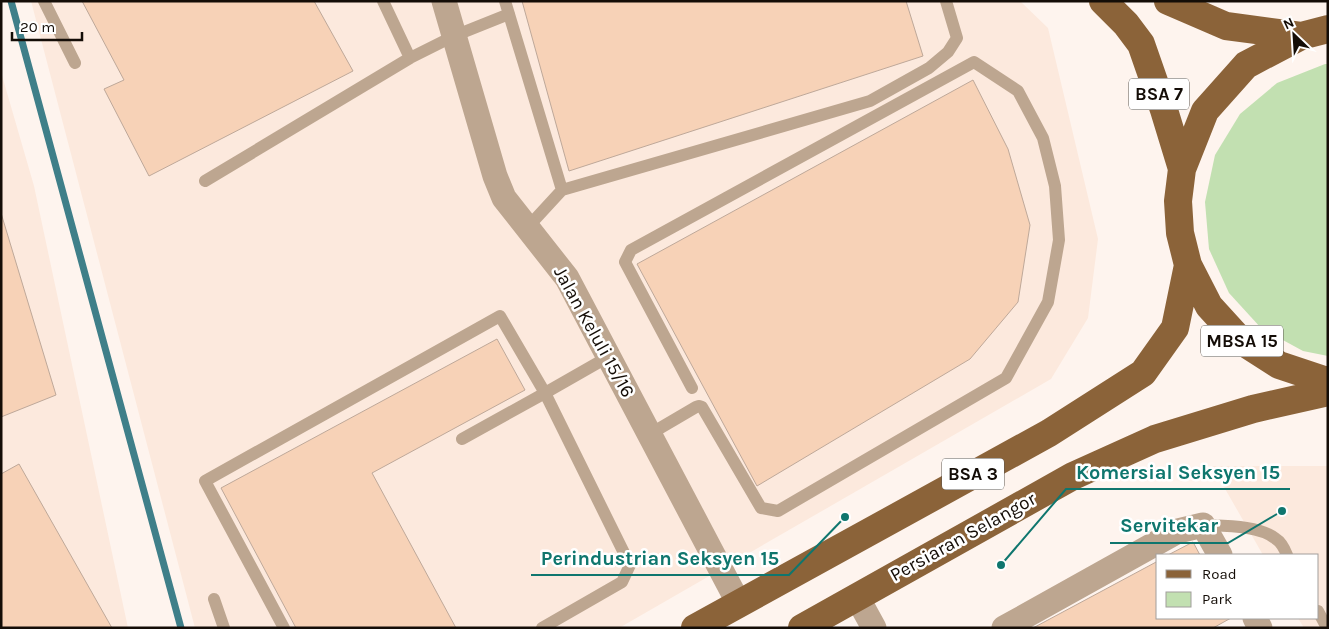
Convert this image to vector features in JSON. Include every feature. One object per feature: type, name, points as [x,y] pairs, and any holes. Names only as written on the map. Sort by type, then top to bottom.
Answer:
[{"type":"main road","name":"BSA 7","points":[[1103,1],[1126,24],[1141,44],[1182,169]]},
{"type":"main road","points":[[1168,1],[1226,26],[1301,36]]},
{"type":"main road","name":"MBSA 15","points":[[1328,30],[1301,36],[1246,65],[1211,104],[1205,111],[1182,169],[1178,201],[1180,233],[1188,265],[1209,306],[1240,340],[1279,366],[1328,380]]},
{"type":"main road","name":"BSA 3","points":[[696,628],[1049,433],[1142,373],[1175,328],[1188,265]]},
{"type":"main road","name":"Persiaran Selangor","points":[[802,628],[1073,476],[1155,439],[1253,409],[1328,392]]},
{"type":"street","name":"Jalan Keluli 15/16","points":[[444,1],[495,176],[504,198],[567,278],[739,604]]},
{"type":"street","points":[[1004,628],[1178,531],[1203,525],[1219,554]]},
{"type":"street","points":[[857,597],[874,628]]},
{"type":"lane","points":[[44,1],[75,63]]},
{"type":"lane","points":[[383,1],[410,58]]},
{"type":"lane","points":[[505,1],[562,190]]},
{"type":"lane","points":[[527,228],[562,190],[870,101],[929,68],[948,52],[957,38],[946,1]]},
{"type":"lane","points":[[205,181],[410,58],[454,36],[509,14]]},
{"type":"lane","points":[[650,434],[696,407],[702,407],[761,508],[778,511],[1006,378],[1048,302],[1058,240],[1055,186],[1043,138],[1018,91],[974,62],[632,250],[625,262],[692,388]]},
{"type":"lane","points":[[284,628],[205,481],[500,316],[545,393],[630,565],[622,582],[542,628]]},
{"type":"lane","points":[[462,439],[608,356]]},
{"type":"lane","points":[[1203,525],[1239,527],[1263,531],[1277,539],[1286,554]]},
{"type":"lane","points":[[214,599],[224,628]]},
{"type":"lane","points":[[1319,613],[1327,628]]},
{"type":"shaded area","points":[[31,1],[1020,1],[1048,28],[1098,239],[1088,318],[1051,379],[619,628],[195,628]]},
{"type":"shaded area","points":[[1,72],[34,186],[128,628],[1,628]]},
{"type":"shaded area","points":[[1212,466],[1328,466],[1328,628],[1304,628],[1299,619],[1319,619],[1319,554],[1262,554]]},
{"type":"green space","points":[[1328,64],[1328,356],[1303,351],[1261,328],[1229,293],[1209,249],[1205,202],[1215,155],[1240,114],[1277,83]]},
{"type":"building","points":[[82,1],[314,1],[353,71],[149,176],[104,89],[124,80]]},
{"type":"building","points":[[522,1],[906,1],[923,56],[569,171]]},
{"type":"building","points":[[973,80],[1008,149],[1030,225],[1018,302],[970,359],[757,486],[637,264]]},
{"type":"building","points":[[1,213],[56,395],[1,417]]},
{"type":"building","points":[[497,339],[525,390],[372,473],[456,628],[296,628],[221,488]]},
{"type":"building","points":[[19,464],[112,628],[1,628],[1,474]]},
{"type":"building","points":[[1193,542],[1199,554],[1170,554]]},
{"type":"building","points":[[1156,562],[1156,619],[1229,619],[1213,628],[1033,628]]},
{"type":"waterway","points":[[11,1],[181,628]]},
{"type":"place","name":"Servitekar","points":[[1282,511]]},
{"type":"place","name":"Perindustrian Seksyen 15","points":[[845,517]]},
{"type":"place","name":"Komersial Seksyen 15","points":[[1001,565]]}]
